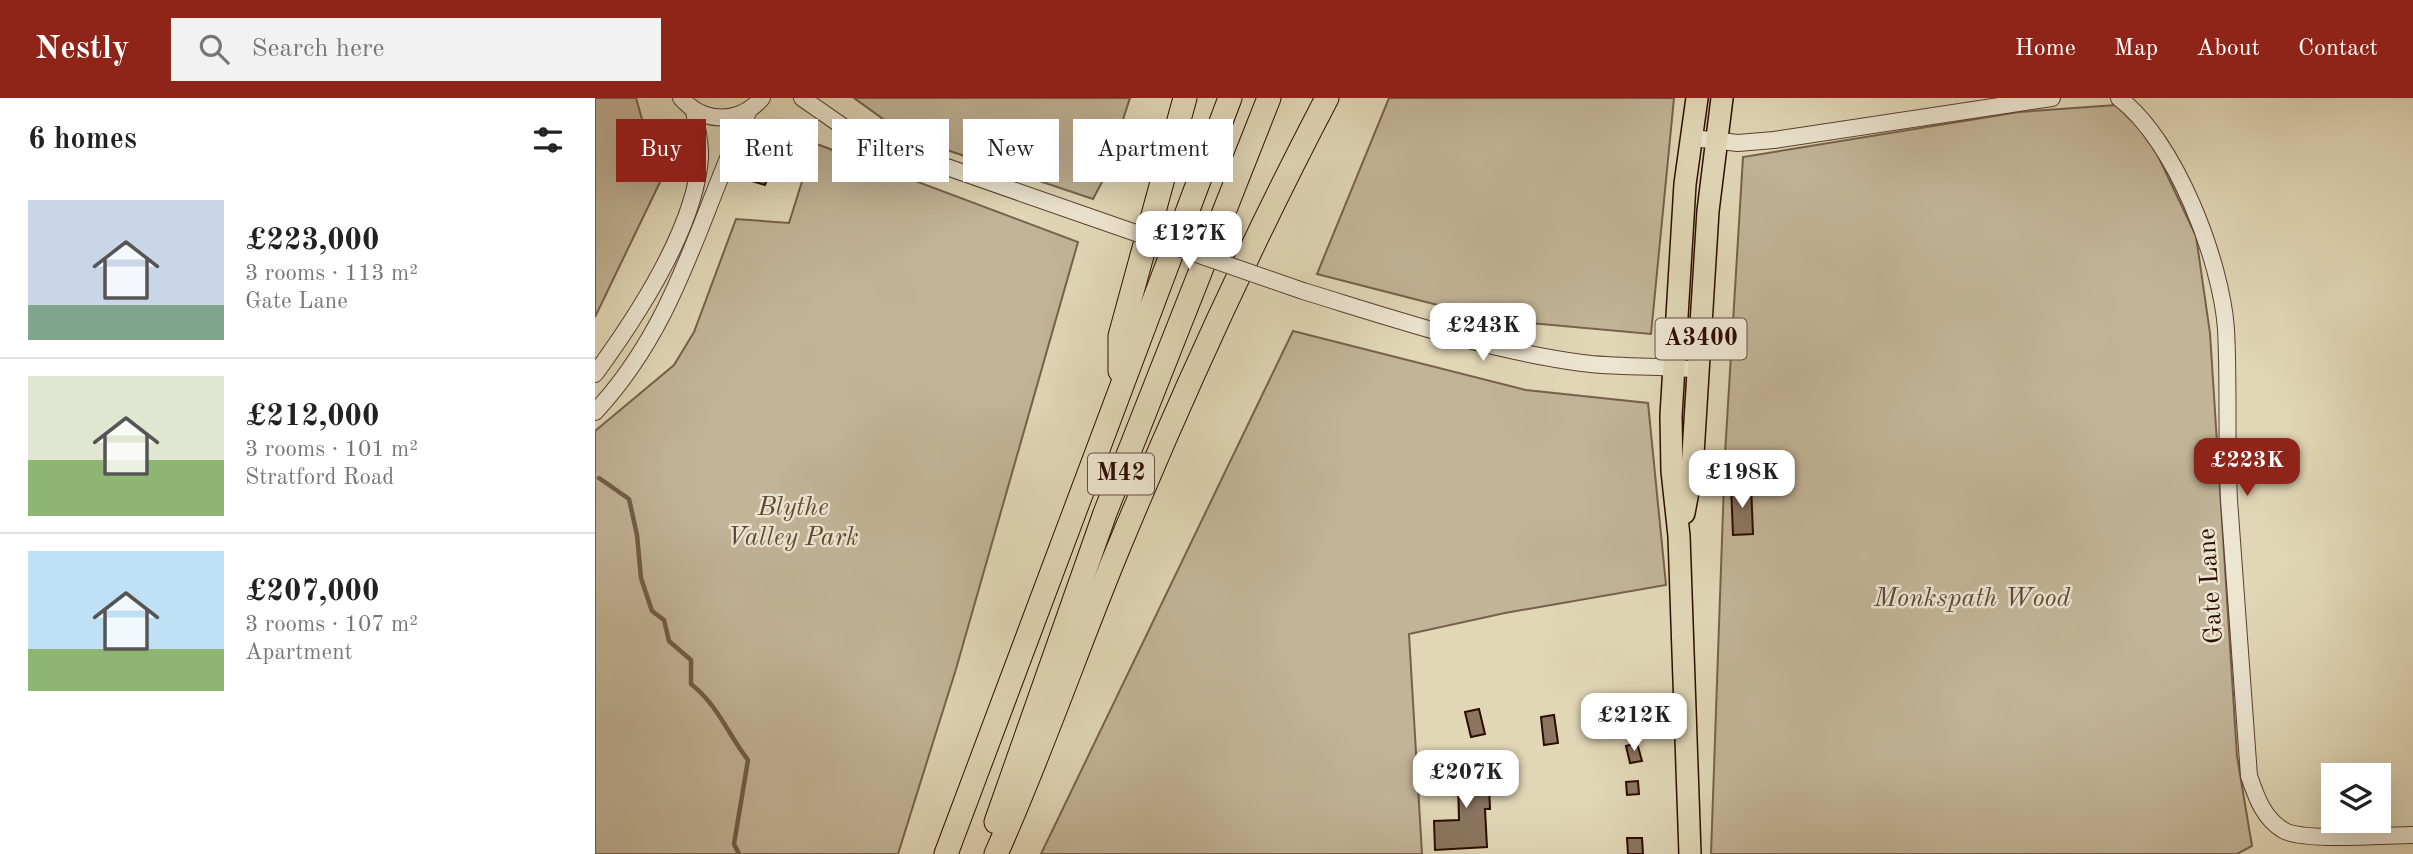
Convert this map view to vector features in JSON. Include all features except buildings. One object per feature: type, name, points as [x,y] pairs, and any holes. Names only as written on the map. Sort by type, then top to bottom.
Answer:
[{"type":"highway","points":[[1119,388],[1120,336],[1185,98]]},
{"type":"highway","name":"M42","points":[[946,854],[1230,98]]},
{"type":"highway","name":"M42","points":[[985,854],[1105,513],[1269,98]]},
{"type":"highway","points":[[996,854],[1036,766],[1115,556],[1230,291],[1327,98]]},
{"type":"main road","name":"A3400","points":[[1690,854],[1679,536],[1672,471],[1671,416],[1679,261],[1697,98]]},
{"type":"main road","name":"A3400","points":[[1679,536],[1692,470],[1708,211],[1722,98]]},
{"type":"street","points":[[681,98],[694,110],[721,119],[749,110]]},
{"type":"street","points":[[595,412],[649,342],[689,262],[726,160],[749,110],[762,98]]},
{"type":"street","points":[[802,98],[845,128],[884,145],[1303,291],[1453,338],[1584,363],[1699,370]]},
{"type":"street","points":[[1692,138],[1716,141],[1774,141],[2052,98]]},
{"type":"street","name":"Gate Lane","points":[[2119,98],[2143,118],[2187,193],[2205,234],[2225,326],[2229,496],[2249,776],[2257,802],[2273,823],[2285,832],[2413,835]]},
{"type":"street","points":[[595,374],[630,327],[675,243],[697,176],[700,156],[694,110]]},
{"type":"green space","points":[[595,98],[636,98],[642,119],[616,119],[616,182],[660,182],[595,317]]},
{"type":"green space","points":[[854,98],[1130,98],[1123,119],[1073,119],[1073,182],[1102,182],[1093,199],[1042,182],[1059,182],[1059,119],[963,119],[963,155],[949,151],[949,119],[883,119]]},
{"type":"green space","points":[[1389,98],[1674,98],[1651,334],[1496,320],[1317,274]]},
{"type":"green space","name":"Monkspath Wood","points":[[2116,105],[2150,139],[2196,236],[2210,333],[2237,756],[2252,846],[2237,854],[1711,854],[1725,454],[1743,157],[2019,112]]},
{"type":"green space","name":"Blythe Valley Park","points":[[818,144],[832,150],[832,182],[918,182],[1078,242],[956,669],[898,854],[595,854],[595,431],[674,365],[694,332],[736,219],[789,223],[802,182],[818,182]]},
{"type":"green space","points":[[1293,331],[1526,390],[1648,403],[1666,585],[1505,613],[1409,634],[1422,854],[1041,854]]},
{"type":"waterway","points":[[599,478],[629,499],[637,535],[641,578],[652,611],[664,620],[669,641],[691,660],[691,684],[715,710],[748,760],[734,844],[739,854]]}]
